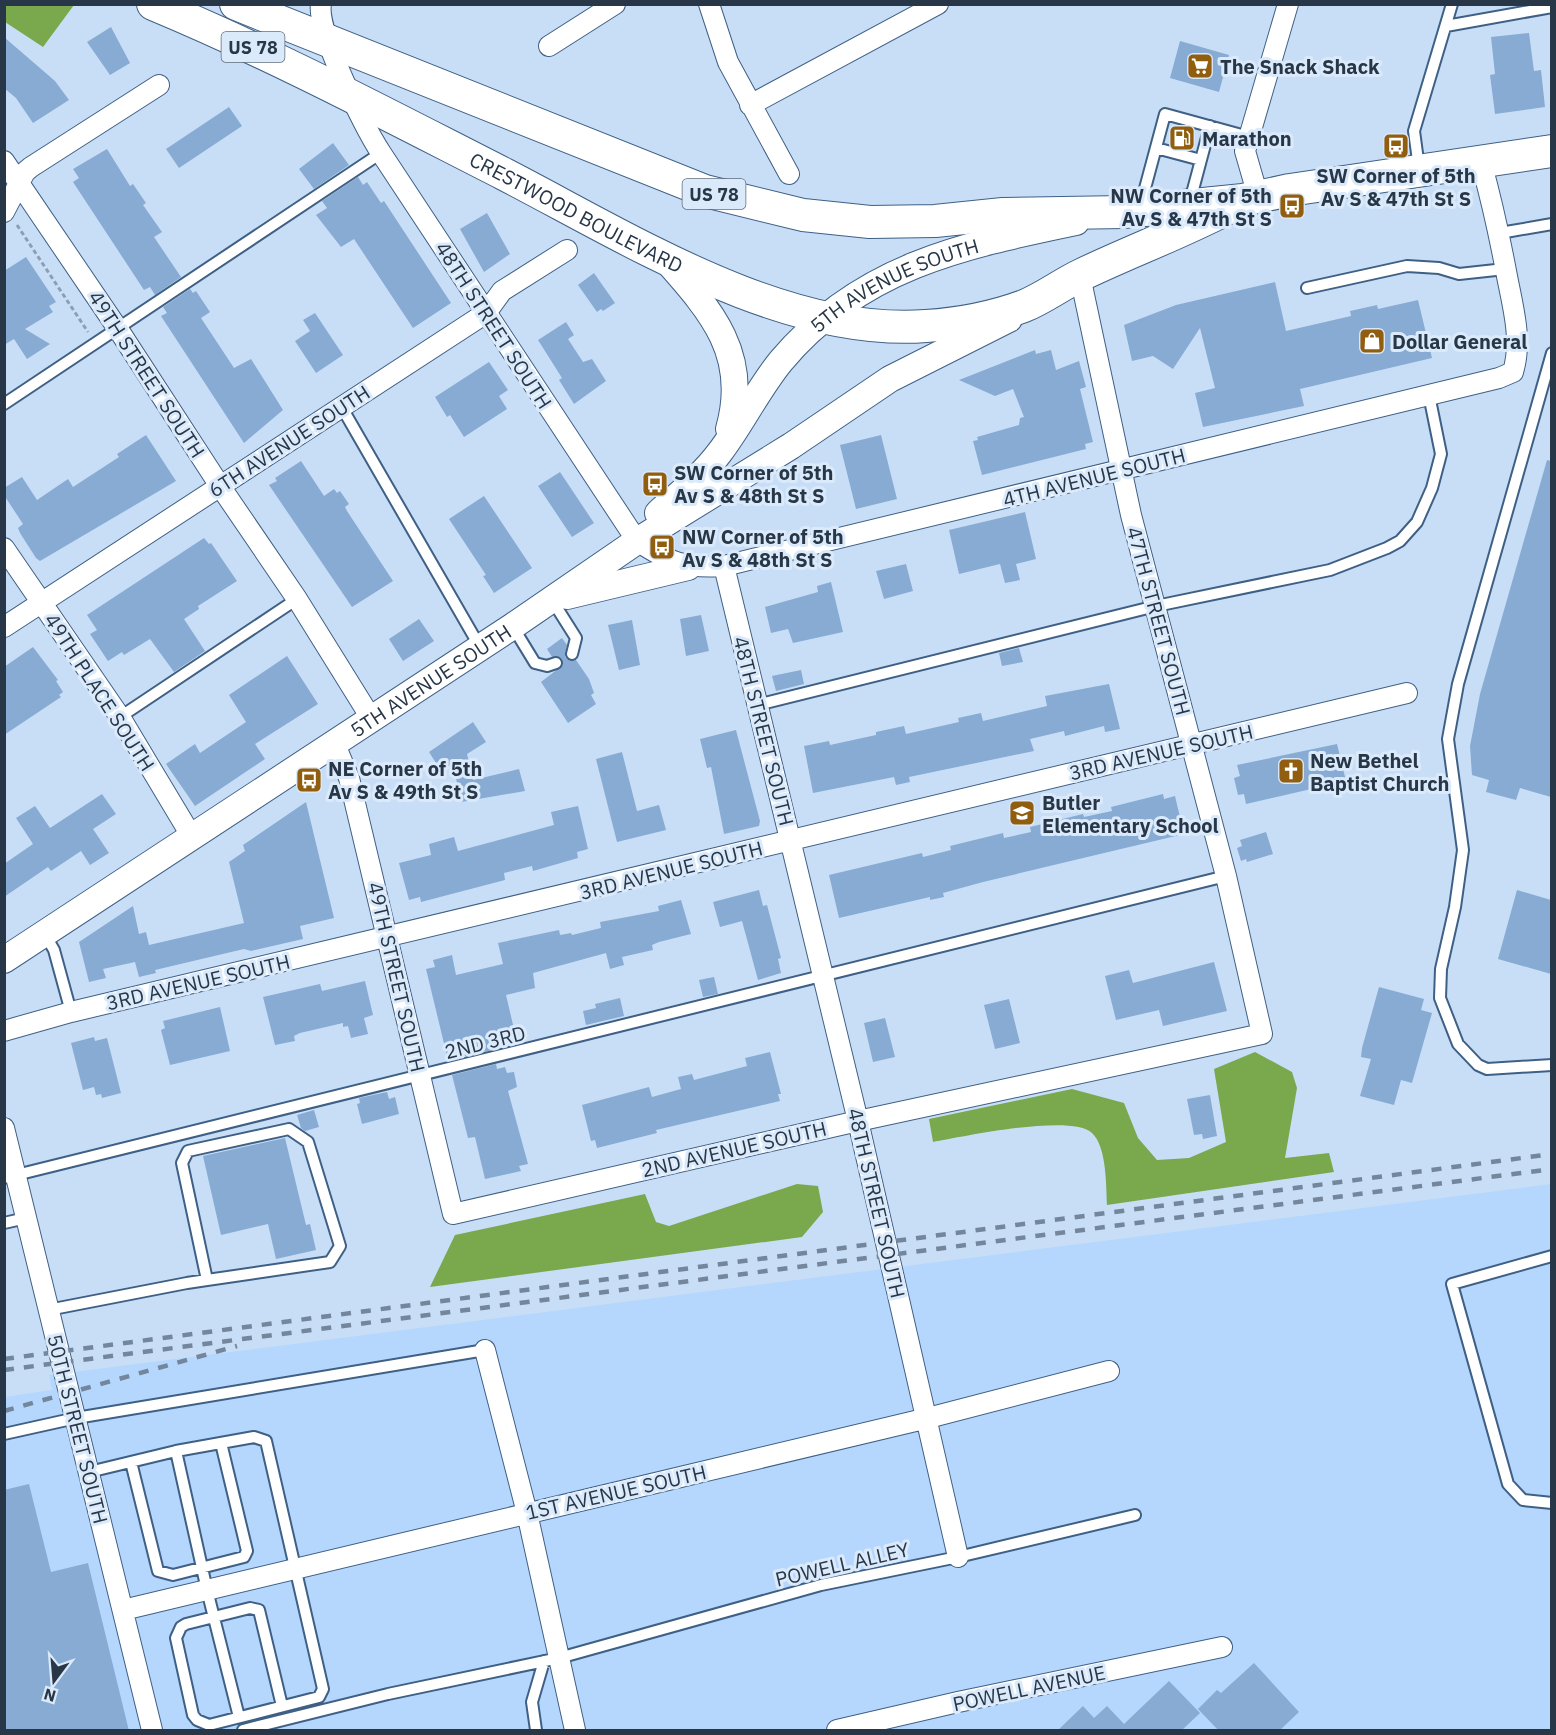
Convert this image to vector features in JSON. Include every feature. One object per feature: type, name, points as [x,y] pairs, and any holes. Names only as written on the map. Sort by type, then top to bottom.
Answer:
[{"type":"main road","name":"CRESTWOOD BOULEVARD","points":[[153,4],[274,57],[659,253],[752,294],[823,318],[863,326],[929,326],[961,321],[1025,305]]},
{"type":"main road","name":"US 78","points":[[258,8],[330,43],[674,180],[770,209],[836,219],[902,223],[1003,214],[1132,210]]},
{"type":"main road","name":"5TH AVENUE SOUTH","points":[[1132,210],[1251,198],[1551,150]]},
{"type":"main road","name":"5TH AVENUE SOUTH","points":[[1025,305],[1080,276],[1197,225],[1251,198]]},
{"type":"street","name":"48TH STREET SOUTH","points":[[321,4],[321,24],[350,95],[381,153],[486,313],[641,539],[666,560],[688,567],[724,566],[858,1121],[928,1418],[958,1557]]},
{"type":"street","points":[[549,46],[615,4]]},
{"type":"street","points":[[709,4],[728,62],[789,174]]},
{"type":"street","points":[[750,105],[938,4]]},
{"type":"street","points":[[1251,198],[1246,159],[1249,137],[1288,4]]},
{"type":"street","points":[[6,211],[20,182],[31,167],[159,85]]},
{"type":"street","name":"49TH STREET SOUTH","points":[[4,161],[118,329],[219,486],[297,599],[371,718]]},
{"type":"street","points":[[1481,162],[1500,233],[1505,269]]},
{"type":"street","name":"5TH AVENUE SOUTH","points":[[641,539],[659,513],[697,481],[720,452],[779,364],[823,318],[863,289],[923,262],[988,242],[1132,210]]},
{"type":"street","name":"6TH AVENUE SOUTH","points":[[4,627],[486,313],[502,291],[567,250]]},
{"type":"street","points":[[659,253],[711,315],[731,352],[736,377],[735,403],[730,428],[720,452]]},
{"type":"street","name":"4TH AVENUE SOUTH","points":[[724,566],[1464,387],[1513,372],[1516,361],[1516,323],[1505,269]]},
{"type":"street","name":"47TH STREET SOUTH","points":[[1080,276],[1121,470],[1226,876],[1262,1034]]},
{"type":"street","name":"5TH AVENUE SOUTH","points":[[4,960],[480,648],[641,539],[791,446],[890,379],[1004,322],[1025,305]]},
{"type":"street","name":"49TH PLACE SOUTH","points":[[4,548],[120,717],[192,837]]},
{"type":"street","points":[[552,600],[688,567]]},
{"type":"street","name":"3RD AVENUE SOUTH","points":[[4,1031],[71,1012],[1407,693]]},
{"type":"street","name":"49TH STREET SOUTH","points":[[334,742],[349,778],[453,1214]]},
{"type":"street","name":"2ND AVENUE SOUTH","points":[[453,1214],[858,1121],[1262,1034]]},
{"type":"street","name":"50TH STREET SOUTH","points":[[4,1128],[10,1177],[26,1218],[152,1731]]},
{"type":"street","points":[[485,1350],[527,1513],[552,1659],[575,1731]]},
{"type":"street","name":"1ST AVENUE SOUTH","points":[[123,1610],[928,1418],[1109,1371]]},
{"type":"street","name":"POWELL AVENUE","points":[[837,1731],[958,1702],[1222,1647]]},
{"type":"lane","points":[[1420,171],[1414,131],[1452,4]]},
{"type":"lane","points":[[1446,26],[1551,7]]},
{"type":"lane","points":[[1132,210],[1156,148],[1166,114],[1249,137]]},
{"type":"lane","points":[[1190,205],[1210,126]]},
{"type":"lane","points":[[1156,148],[1201,160]]},
{"type":"lane","points":[[4,404],[381,153]]},
{"type":"lane","points":[[1500,233],[1551,224]]},
{"type":"lane","points":[[1307,288],[1407,266],[1438,268],[1459,274],[1505,269]]},
{"type":"lane","points":[[1551,352],[1458,684],[1448,739],[1463,850],[1455,907],[1441,969],[1440,998],[1458,1044],[1478,1065],[1487,1069],[1551,1065]]},
{"type":"lane","points":[[758,705],[1156,606],[1330,570],[1357,561],[1400,541],[1417,522],[1426,507],[1441,454],[1429,395]]},
{"type":"lane","points":[[341,406],[480,648]]},
{"type":"lane","points":[[120,717],[297,599]]},
{"type":"lane","points":[[552,600],[576,638],[572,654]]},
{"type":"lane","points":[[513,626],[535,663],[547,666],[556,663]]},
{"type":"lane","name":"2ND 3RD","points":[[10,1177],[1226,876]]},
{"type":"lane","points":[[44,933],[54,950],[71,1012]]},
{"type":"lane","points":[[48,1310],[207,1280],[330,1262],[340,1246],[308,1142],[289,1129],[188,1151],[182,1163],[207,1280]]},
{"type":"lane","points":[[4,1223],[26,1218]]},
{"type":"lane","points":[[1551,1256],[1452,1284],[1508,1484],[1523,1500],[1551,1503]]},
{"type":"lane","points":[[4,1434],[76,1418],[485,1350]]},
{"type":"lane","points":[[89,1472],[176,1451],[254,1437],[266,1441],[323,1689],[319,1696],[282,1706],[209,1725],[197,1720],[176,1638],[181,1627],[186,1624],[250,1608],[259,1610],[282,1706]]},
{"type":"lane","points":[[131,1462],[158,1571],[173,1575],[244,1557],[247,1551],[221,1443]]},
{"type":"lane","points":[[176,1451],[207,1590],[239,1717]]},
{"type":"lane","name":"POWELL ALLEY","points":[[243,1731],[388,1694],[552,1659],[821,1585],[958,1557],[1135,1515]]},
{"type":"lane","points":[[536,1731],[532,1702],[552,1659]]},
{"type":"path","points":[[6,211],[96,343]]},
{"type":"shaded area","points":[[1551,1184],[1551,1730],[5,1730],[4,1397],[52,1390],[49,1375]]},
{"type":"green space","points":[[4,5],[74,5],[43,47],[5,22]]},
{"type":"green space","points":[[1255,1052],[1292,1072],[1297,1088],[1285,1158],[1329,1153],[1334,1172],[1107,1205],[1105,1167],[1101,1147],[1092,1133],[1081,1127],[1063,1125],[1016,1128],[933,1142],[929,1119],[1072,1089],[1124,1103],[1138,1138],[1157,1160],[1189,1158],[1226,1142],[1214,1069]]},
{"type":"green space","points":[[797,1184],[818,1186],[823,1212],[802,1237],[430,1287],[455,1235],[645,1194],[656,1222],[669,1226]]},
{"type":"building","points":[[111,27],[130,63],[110,75],[87,42]]},
{"type":"building","points":[[1529,33],[1534,71],[1541,70],[1545,107],[1495,114],[1490,75],[1495,74],[1491,37]]},
{"type":"building","points":[[4,37],[55,81],[69,100],[33,123],[16,98],[4,88]]},
{"type":"building","name":"The Snack Shack","points":[[1180,41],[1229,55],[1219,92],[1170,78]]},
{"type":"building","points":[[229,107],[242,126],[179,168],[166,149]]},
{"type":"building","points":[[333,143],[349,165],[314,189],[299,169]]},
{"type":"building","points":[[107,149],[130,186],[133,184],[146,203],[143,205],[162,232],[154,237],[181,277],[155,295],[150,287],[144,290],[73,182],[79,178],[73,169]]},
{"type":"building","points":[[358,177],[363,185],[367,182],[381,203],[384,201],[451,303],[413,328],[354,239],[341,247],[316,215],[327,208],[322,201]]},
{"type":"building","points":[[487,213],[510,254],[484,272],[460,229]]},
{"type":"building","points":[[26,257],[56,302],[49,306],[53,312],[25,329],[50,344],[27,359],[14,339],[4,345],[4,271]]},
{"type":"building","points":[[594,273],[615,303],[597,312],[578,285]]},
{"type":"building","points":[[1275,282],[1286,331],[1351,316],[1350,311],[1377,305],[1378,309],[1418,300],[1432,358],[1300,389],[1304,406],[1203,427],[1195,393],[1215,388],[1200,328],[1173,369],[1153,356],[1132,361],[1124,325],[1176,305]]},
{"type":"building","points":[[190,289],[193,293],[196,291],[210,312],[201,318],[234,368],[251,359],[283,410],[244,443],[161,316],[167,313],[163,307]]},
{"type":"building","points":[[315,313],[343,355],[316,373],[295,341],[310,331],[303,320]]},
{"type":"building","points":[[566,322],[574,335],[568,339],[583,362],[592,359],[606,381],[574,404],[559,380],[562,378],[538,340]]},
{"type":"building","points":[[1035,350],[1036,354],[1051,350],[1056,370],[1079,361],[1086,387],[1080,389],[1093,442],[1085,444],[1086,449],[982,475],[973,441],[978,440],[977,437],[1019,425],[1020,418],[1024,417],[1013,389],[995,396],[959,380]]},
{"type":"building","points":[[489,362],[508,390],[499,396],[507,409],[464,437],[450,415],[447,417],[435,397]]},
{"type":"building","points":[[146,435],[176,481],[40,561],[36,558],[20,533],[18,528],[23,524],[4,495],[4,488],[22,477],[37,500],[68,479],[73,487],[119,457],[117,454]]},
{"type":"building","points":[[881,435],[897,499],[856,509],[840,445]]},
{"type":"building","points":[[1547,460],[1551,461],[1551,797],[1520,788],[1516,800],[1486,792],[1489,780],[1472,775],[1470,746],[1480,694]]},
{"type":"building","points":[[301,461],[324,496],[334,489],[337,493],[340,491],[349,504],[345,507],[347,511],[393,581],[352,607],[269,485],[277,481],[275,478]]},
{"type":"building","points":[[560,472],[594,523],[572,537],[538,486]]},
{"type":"building","points":[[484,496],[532,568],[494,593],[483,576],[486,575],[449,519]]},
{"type":"building","points":[[1025,512],[1036,559],[1016,564],[1020,580],[1005,583],[1000,564],[959,574],[949,530]]},
{"type":"building","points":[[204,538],[209,544],[211,543],[237,581],[198,606],[199,609],[184,619],[205,651],[174,672],[150,639],[124,655],[122,652],[108,661],[90,634],[97,630],[87,615]]},
{"type":"building","points":[[906,564],[913,591],[884,599],[876,571]]},
{"type":"building","points":[[831,582],[843,632],[793,643],[788,629],[771,633],[765,607],[818,592],[817,586]]},
{"type":"building","points":[[701,615],[709,651],[686,656],[680,619]]},
{"type":"building","points":[[419,619],[434,641],[403,661],[389,639]]},
{"type":"building","points":[[632,620],[640,665],[619,670],[608,625]]},
{"type":"building","points":[[562,638],[567,645],[565,657],[570,661],[576,660],[589,679],[594,693],[591,695],[596,704],[568,723],[541,682],[563,665],[561,658],[552,657],[547,649]]},
{"type":"building","points":[[33,647],[58,680],[56,681],[63,692],[59,695],[61,697],[4,735],[4,667]]},
{"type":"building","points":[[1019,648],[1023,662],[1002,666],[999,653]]},
{"type":"building","points":[[287,656],[318,704],[255,744],[265,759],[195,806],[166,764],[195,744],[200,753],[246,722],[229,695]]},
{"type":"building","points":[[801,670],[804,684],[776,691],[772,676]]},
{"type":"building","points":[[1109,684],[1120,729],[1105,732],[1104,726],[1065,736],[1064,731],[1030,739],[1034,751],[909,777],[910,782],[896,785],[894,777],[813,793],[804,746],[829,741],[830,745],[904,726],[906,734],[959,722],[958,718],[981,713],[983,721],[1047,706],[1045,696]]},
{"type":"building","points":[[473,722],[486,742],[467,754],[473,780],[519,769],[525,791],[461,802],[453,764],[441,771],[429,752]]},
{"type":"building","points":[[736,730],[760,821],[759,826],[724,834],[711,767],[707,768],[700,739]]},
{"type":"building","name":"New Bethel Baptist Church","points":[[1337,744],[1346,781],[1246,804],[1244,794],[1238,795],[1234,778],[1240,776],[1237,765]]},
{"type":"building","points":[[622,752],[637,811],[659,805],[666,830],[617,842],[596,759]]},
{"type":"building","points":[[102,794],[116,814],[93,829],[109,853],[90,865],[81,851],[51,871],[48,867],[4,897],[4,864],[33,844],[16,818],[35,806],[50,828]]},
{"type":"building","points":[[1163,794],[1164,799],[1175,796],[1184,834],[983,882],[943,893],[944,897],[930,900],[930,897],[839,918],[829,875],[922,853],[923,857],[951,850],[950,846],[1003,833],[1004,838],[1031,832],[1030,827],[1083,814],[1084,817],[1112,811],[1111,807]]},
{"type":"building","points":[[306,802],[334,918],[300,926],[303,939],[251,951],[244,949],[155,970],[156,973],[139,977],[135,962],[103,969],[106,978],[89,982],[79,942],[133,906],[139,934],[146,932],[149,945],[244,923],[229,862],[245,851],[243,845]]},
{"type":"building","points":[[578,806],[588,849],[577,852],[578,858],[533,871],[532,866],[504,873],[505,880],[421,902],[420,897],[409,900],[399,863],[431,855],[429,844],[454,837],[458,851],[554,825],[551,812]]},
{"type":"building","points":[[1266,832],[1273,854],[1247,862],[1246,859],[1241,861],[1237,848],[1242,846],[1240,840]]},
{"type":"building","points":[[759,890],[763,906],[767,905],[781,958],[778,959],[781,973],[758,980],[742,921],[720,927],[713,902]]},
{"type":"building","points":[[1517,890],[1551,900],[1551,974],[1498,959]]},
{"type":"building","points":[[681,900],[691,934],[659,942],[652,945],[653,950],[622,957],[624,965],[610,969],[606,953],[533,973],[535,988],[506,995],[514,1029],[489,1035],[492,1050],[448,1060],[426,969],[435,967],[433,960],[452,955],[456,975],[503,964],[498,943],[559,930],[560,935],[571,933],[572,935],[601,928],[600,922],[659,911],[658,906]]},
{"type":"building","points":[[1214,962],[1227,1011],[1163,1026],[1159,1010],[1116,1020],[1105,976],[1129,970],[1133,983]]},
{"type":"building","points":[[714,977],[718,994],[703,997],[699,980]]},
{"type":"building","points":[[365,981],[373,1015],[364,1018],[368,1034],[351,1038],[348,1026],[343,1027],[343,1023],[300,1033],[294,1036],[295,1041],[275,1045],[263,997],[320,984],[322,991]]},
{"type":"building","points":[[1379,987],[1424,999],[1421,1010],[1432,1013],[1412,1083],[1401,1080],[1394,1105],[1360,1096],[1371,1059],[1361,1057],[1362,1048]]},
{"type":"building","points":[[620,998],[624,1016],[586,1025],[583,1011],[596,1008],[595,1004]]},
{"type":"building","points":[[1009,999],[1020,1043],[995,1049],[984,1005]]},
{"type":"building","points":[[220,1007],[230,1051],[170,1065],[161,1030],[165,1028],[163,1021]]},
{"type":"building","points":[[885,1018],[895,1057],[873,1062],[864,1023]]},
{"type":"building","points":[[94,1037],[95,1041],[107,1038],[121,1093],[102,1098],[101,1094],[96,1095],[94,1087],[83,1090],[71,1043]]},
{"type":"building","points":[[770,1052],[781,1094],[778,1094],[780,1101],[656,1130],[657,1133],[597,1148],[595,1140],[591,1141],[582,1105],[649,1087],[652,1097],[681,1089],[678,1077],[692,1074],[694,1080],[747,1066],[745,1058]]},
{"type":"building","points":[[496,1064],[497,1069],[505,1067],[507,1073],[514,1072],[517,1087],[508,1091],[528,1164],[519,1166],[521,1171],[485,1179],[475,1137],[468,1138],[452,1075]]},
{"type":"building","points":[[387,1092],[389,1099],[395,1097],[399,1114],[362,1124],[357,1104],[360,1103],[359,1098]]},
{"type":"building","points":[[1210,1095],[1217,1136],[1203,1139],[1202,1134],[1194,1135],[1187,1099]]},
{"type":"building","points":[[314,1110],[319,1127],[305,1131],[301,1128],[297,1115]]},
{"type":"building","points":[[285,1138],[306,1225],[310,1224],[316,1250],[276,1259],[268,1224],[221,1235],[203,1156]]},
{"type":"building","points":[[29,1484],[51,1572],[88,1563],[129,1731],[4,1731],[4,1490]]},
{"type":"building","points":[[1254,1663],[1299,1712],[1279,1731],[1219,1731],[1198,1709],[1217,1690],[1221,1693]]},
{"type":"building","points":[[1169,1681],[1200,1713],[1181,1731],[1057,1731],[1083,1706],[1094,1718],[1107,1706],[1124,1724]]},
{"type":"railway","points":[[4,1359],[1552,1154]]},
{"type":"railway","points":[[4,1370],[1552,1169]]},
{"type":"railway","points":[[4,1411],[237,1346]]},
{"type":"place","name":"The Snack Shack","points":[[1200,66]]},
{"type":"place","name":"Marathon","points":[[1182,138]]},
{"type":"place","name":"SW Corner of 5th Av S & 47th St S","points":[[1396,146]]},
{"type":"place","name":"NW Corner of 5th Av S & 47th St S","points":[[1292,206]]},
{"type":"place","name":"Dollar General","points":[[1372,341]]},
{"type":"place","name":"SW Corner of 5th Av S & 48th St S","points":[[655,484]]},
{"type":"place","name":"NW Corner of 5th Av S & 48th St S","points":[[662,547]]},
{"type":"place","name":"New Bethel Baptist Church","points":[[1291,771]]},
{"type":"place","name":"NE Corner of 5th Av S & 49th St S","points":[[309,780]]},
{"type":"place","name":"Butler Elementary School","points":[[1022,813]]}]
